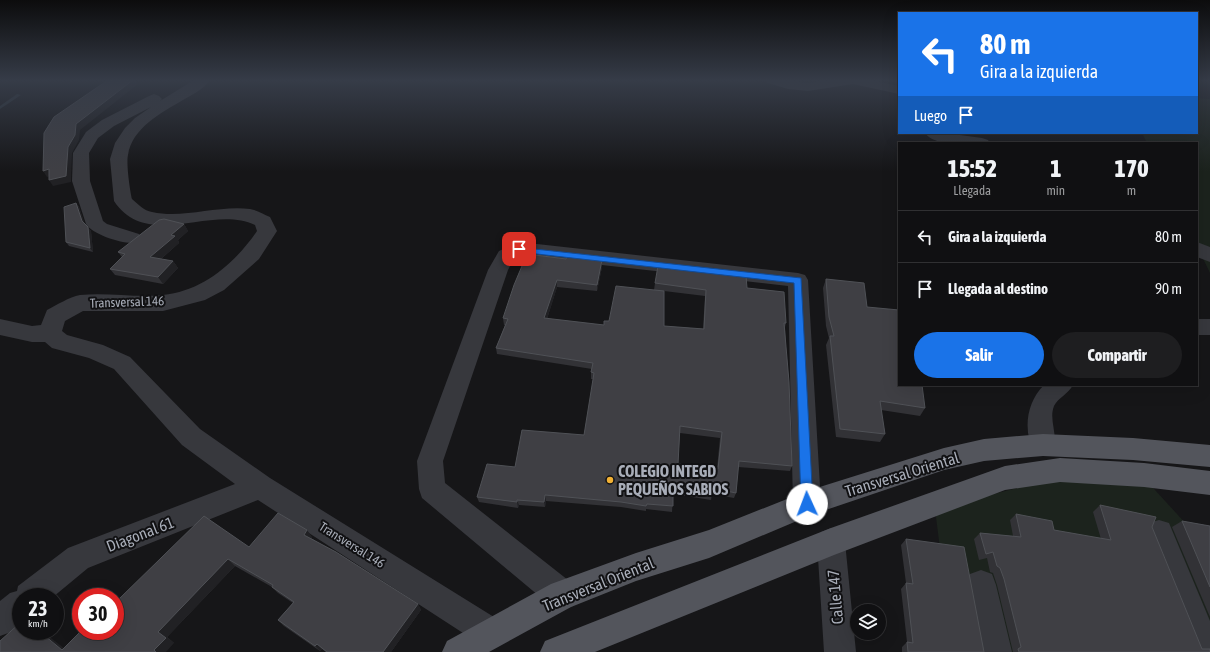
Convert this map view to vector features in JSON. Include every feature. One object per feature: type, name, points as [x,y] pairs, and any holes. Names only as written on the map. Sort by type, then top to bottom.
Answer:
[{"type":"main road","name":"Transversal Oriental","points":[[458,652],[562,595],[636,567],[709,544],[807,504],[944,459],[984,450],[1043,445],[1133,449],[1210,456]]},
{"type":"main road","points":[[556,652],[831,542],[1005,478],[1060,470],[1144,475],[1210,483]]},
{"type":"street","points":[[99,130],[99,121],[111,110]]},
{"type":"street","points":[[131,110],[108,123],[92,135],[81,153],[81,181],[95,224],[100,228],[132,238]]},
{"type":"street","name":"Transversal 146","points":[[157,110],[142,120],[131,130],[123,142],[119,154],[118,166],[123,201],[137,213],[149,218],[178,219],[220,214],[250,215],[263,221],[267,231],[252,254],[217,285],[198,295],[164,303],[80,303],[56,316],[50,333],[60,342],[95,351],[122,363],[191,437],[260,487],[491,633]]},
{"type":"street","points":[[934,134],[938,137],[974,142]]},
{"type":"street","points":[[562,595],[432,489],[430,461],[498,270],[506,256],[519,249],[798,280],[807,504]]},
{"type":"street","points":[[1198,249],[1210,255]]},
{"type":"street","points":[[0,327],[32,334],[50,333]]},
{"type":"street","points":[[1198,327],[1210,327]]},
{"type":"street","points":[[1043,445],[1039,413],[1044,400],[1060,386]]},
{"type":"street","name":"Diagonal 61","points":[[40,588],[78,558],[260,487]]},
{"type":"street","points":[[1159,533],[1207,652]]},
{"type":"street","name":"Calle 147","points":[[831,542],[840,652]]},
{"type":"street","points":[[981,585],[996,652]]},
{"type":"street","points":[[0,620],[12,611]]},
{"type":"shaded area","points":[[1198,110],[1210,110],[1210,273],[1198,248],[1198,142],[1146,142],[1142,134],[1198,134]]},
{"type":"shaded area","points":[[1064,476],[1144,478],[1210,550],[1210,652],[953,652],[935,509]]},
{"type":"building","points":[[64,110],[94,110],[76,124],[75,135],[68,147],[66,176],[49,180],[49,169],[43,171],[44,133],[54,117]]},
{"type":"building","points":[[76,203],[82,221],[88,227],[90,248],[66,242],[64,207]]},
{"type":"building","points":[[164,219],[184,224],[171,235],[175,236],[150,257],[173,261],[158,277],[110,269],[125,254],[118,252],[159,220]]},
{"type":"building","points":[[527,254],[566,259],[567,256],[602,260],[597,285],[557,280],[544,318],[604,325],[604,321],[609,321],[616,286],[664,291],[664,326],[704,329],[706,290],[655,283],[658,266],[746,276],[747,288],[784,292],[786,323],[784,323],[789,382],[792,466],[739,461],[736,493],[712,488],[712,495],[673,489],[673,506],[647,504],[646,506],[621,502],[545,495],[544,502],[517,500],[517,502],[477,497],[487,464],[515,467],[522,430],[584,435],[594,373],[591,372],[593,363],[496,348],[508,319],[503,318],[514,285]],"holes":[[[680,426],[722,432],[718,469],[678,464]]]},
{"type":"building","points":[[826,279],[864,283],[867,307],[898,310],[898,386],[922,386],[925,408],[880,401],[885,434],[840,429],[830,336],[834,336],[829,317]]},
{"type":"building","points":[[1100,505],[1156,517],[1152,527],[1202,649],[1210,649],[1210,652],[1019,652],[1018,649],[1021,647],[1004,579],[1000,568],[997,566],[993,552],[986,554],[980,533],[1021,537],[1016,514],[1052,521],[1054,530],[1111,540]]},
{"type":"building","points":[[278,513],[307,530],[304,535],[336,552],[418,604],[383,652],[327,652],[317,644],[315,646],[278,620],[294,602],[272,587],[273,585],[228,559],[158,632],[166,638],[154,650],[156,652],[0,652],[0,641],[12,630],[12,640],[50,640],[62,650],[72,640],[124,640],[124,594],[204,516],[249,547]]},
{"type":"building","points":[[1182,521],[1210,526],[1210,587]]},
{"type":"building","points":[[906,539],[964,547],[984,652],[908,652],[907,642],[913,643],[906,583],[913,584]]},
{"type":"place","name":"COLEGIO INTEGD PEQUEÑOS SABIOS","points":[[610,480]]},
{"type":"route","points":[[519,249],[798,280],[807,504]]}]
